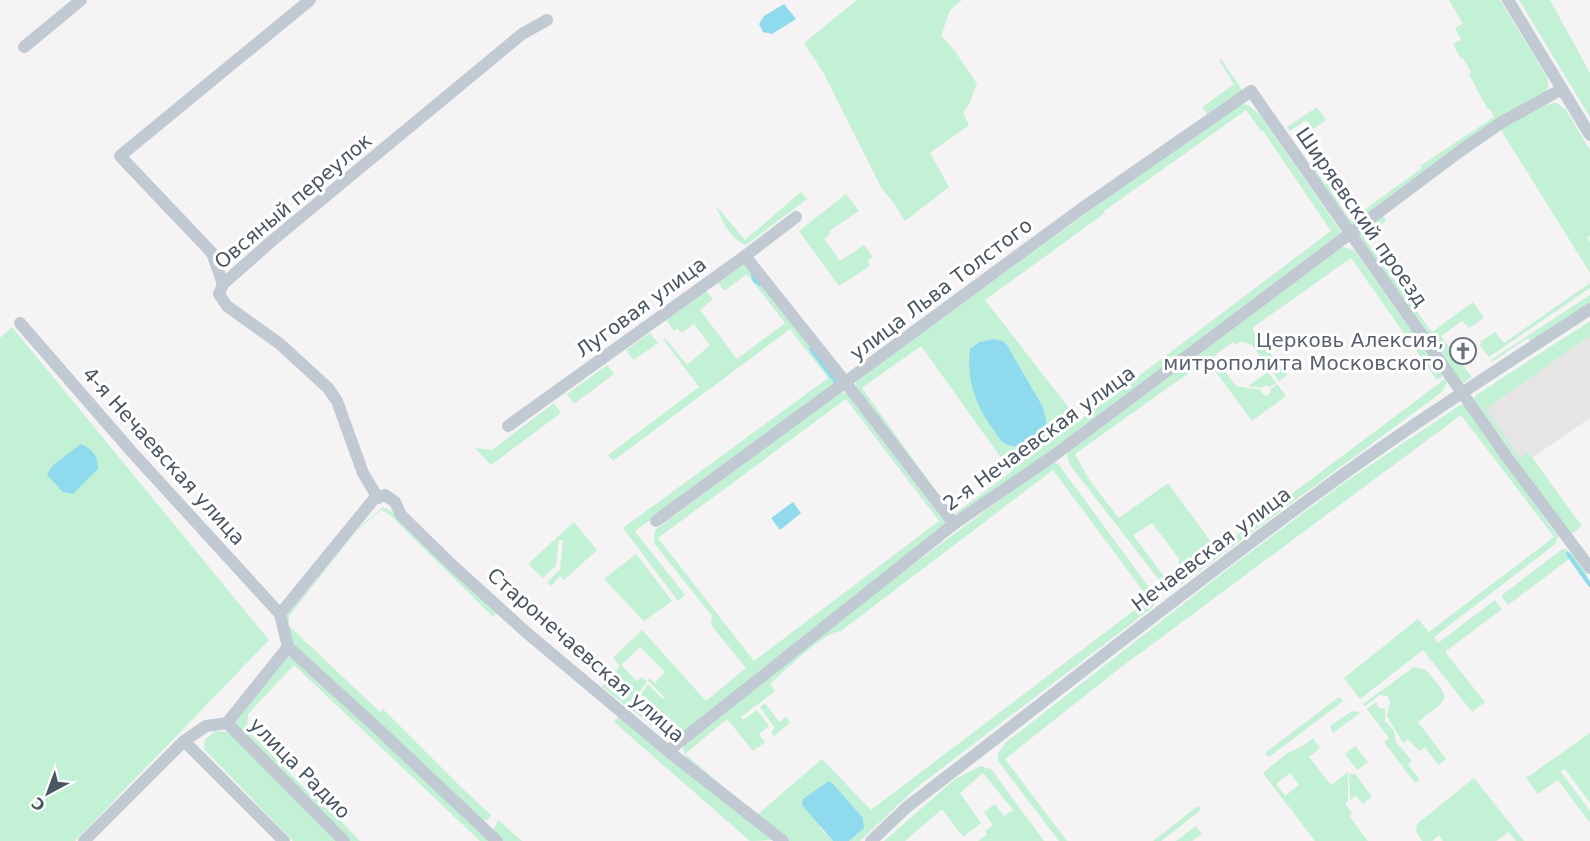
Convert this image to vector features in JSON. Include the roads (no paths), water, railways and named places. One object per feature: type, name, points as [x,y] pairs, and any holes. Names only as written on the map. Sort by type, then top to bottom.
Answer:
[{"type":"street","points":[[24,47],[81,0]]},
{"type":"street","points":[[223,284],[212,253],[120,156],[310,0]]},
{"type":"street","points":[[1508,0],[1590,135]]},
{"type":"street","name":"Овсяный переулок","points":[[376,499],[363,473],[338,401],[328,388],[280,344],[226,306],[219,294],[223,284],[273,240],[522,34],[547,20]]},
{"type":"street","name":"2-я Нечаевская улица","points":[[668,751],[954,524],[1056,453],[1502,122],[1562,89]]},
{"type":"street","name":"Ширяевский проезд","points":[[1251,91],[1507,457],[1590,568]]},
{"type":"street","name":"улица Льва Толстого","points":[[656,521],[1072,216],[1251,91]]},
{"type":"street","name":"Луговая улица","points":[[508,426],[796,217]]},
{"type":"street","points":[[745,256],[954,524]]},
{"type":"street","name":"Нечаевская улица","points":[[871,841],[907,807],[1168,604],[1315,494],[1411,426],[1590,309]]},
{"type":"street","name":"4-я Нечаевская улица","points":[[20,323],[280,614]]},
{"type":"street","name":"Старонечаевская улица","points":[[376,499],[385,495],[395,502],[401,515],[518,626],[668,751],[783,841]]},
{"type":"street","points":[[376,499],[280,614],[288,647],[496,841]]},
{"type":"street","points":[[84,841],[184,741],[206,726],[227,723],[288,647]]},
{"type":"street","name":"улица Радио","points":[[227,723],[345,841]]},
{"type":"street","points":[[184,741],[284,841]]},
{"type":"water","points":[[784,4],[796,19],[772,34],[763,32],[759,24],[764,16]]},
{"type":"water","points":[[994,339],[1003,341],[1007,345],[1043,407],[1046,418],[1044,430],[1036,439],[1025,445],[1013,446],[999,438],[988,423],[974,393],[970,372],[970,349],[979,342]]},
{"type":"water","points":[[81,444],[94,454],[98,469],[73,494],[63,492],[47,475],[52,466]]},
{"type":"water","points":[[793,502],[801,513],[780,530],[771,518]]},
{"type":"water","points":[[829,781],[863,818],[864,828],[849,841],[833,841],[802,805],[803,799]]},
{"type":"waterway","points":[[753,274],[755,281],[762,285]]},
{"type":"waterway","points":[[811,349],[836,382]]},
{"type":"waterway","points":[[1568,554],[1590,585]]},
{"type":"place","name":"Церковь Алексия, митрополита Московского","points":[[1463,351]]}]
